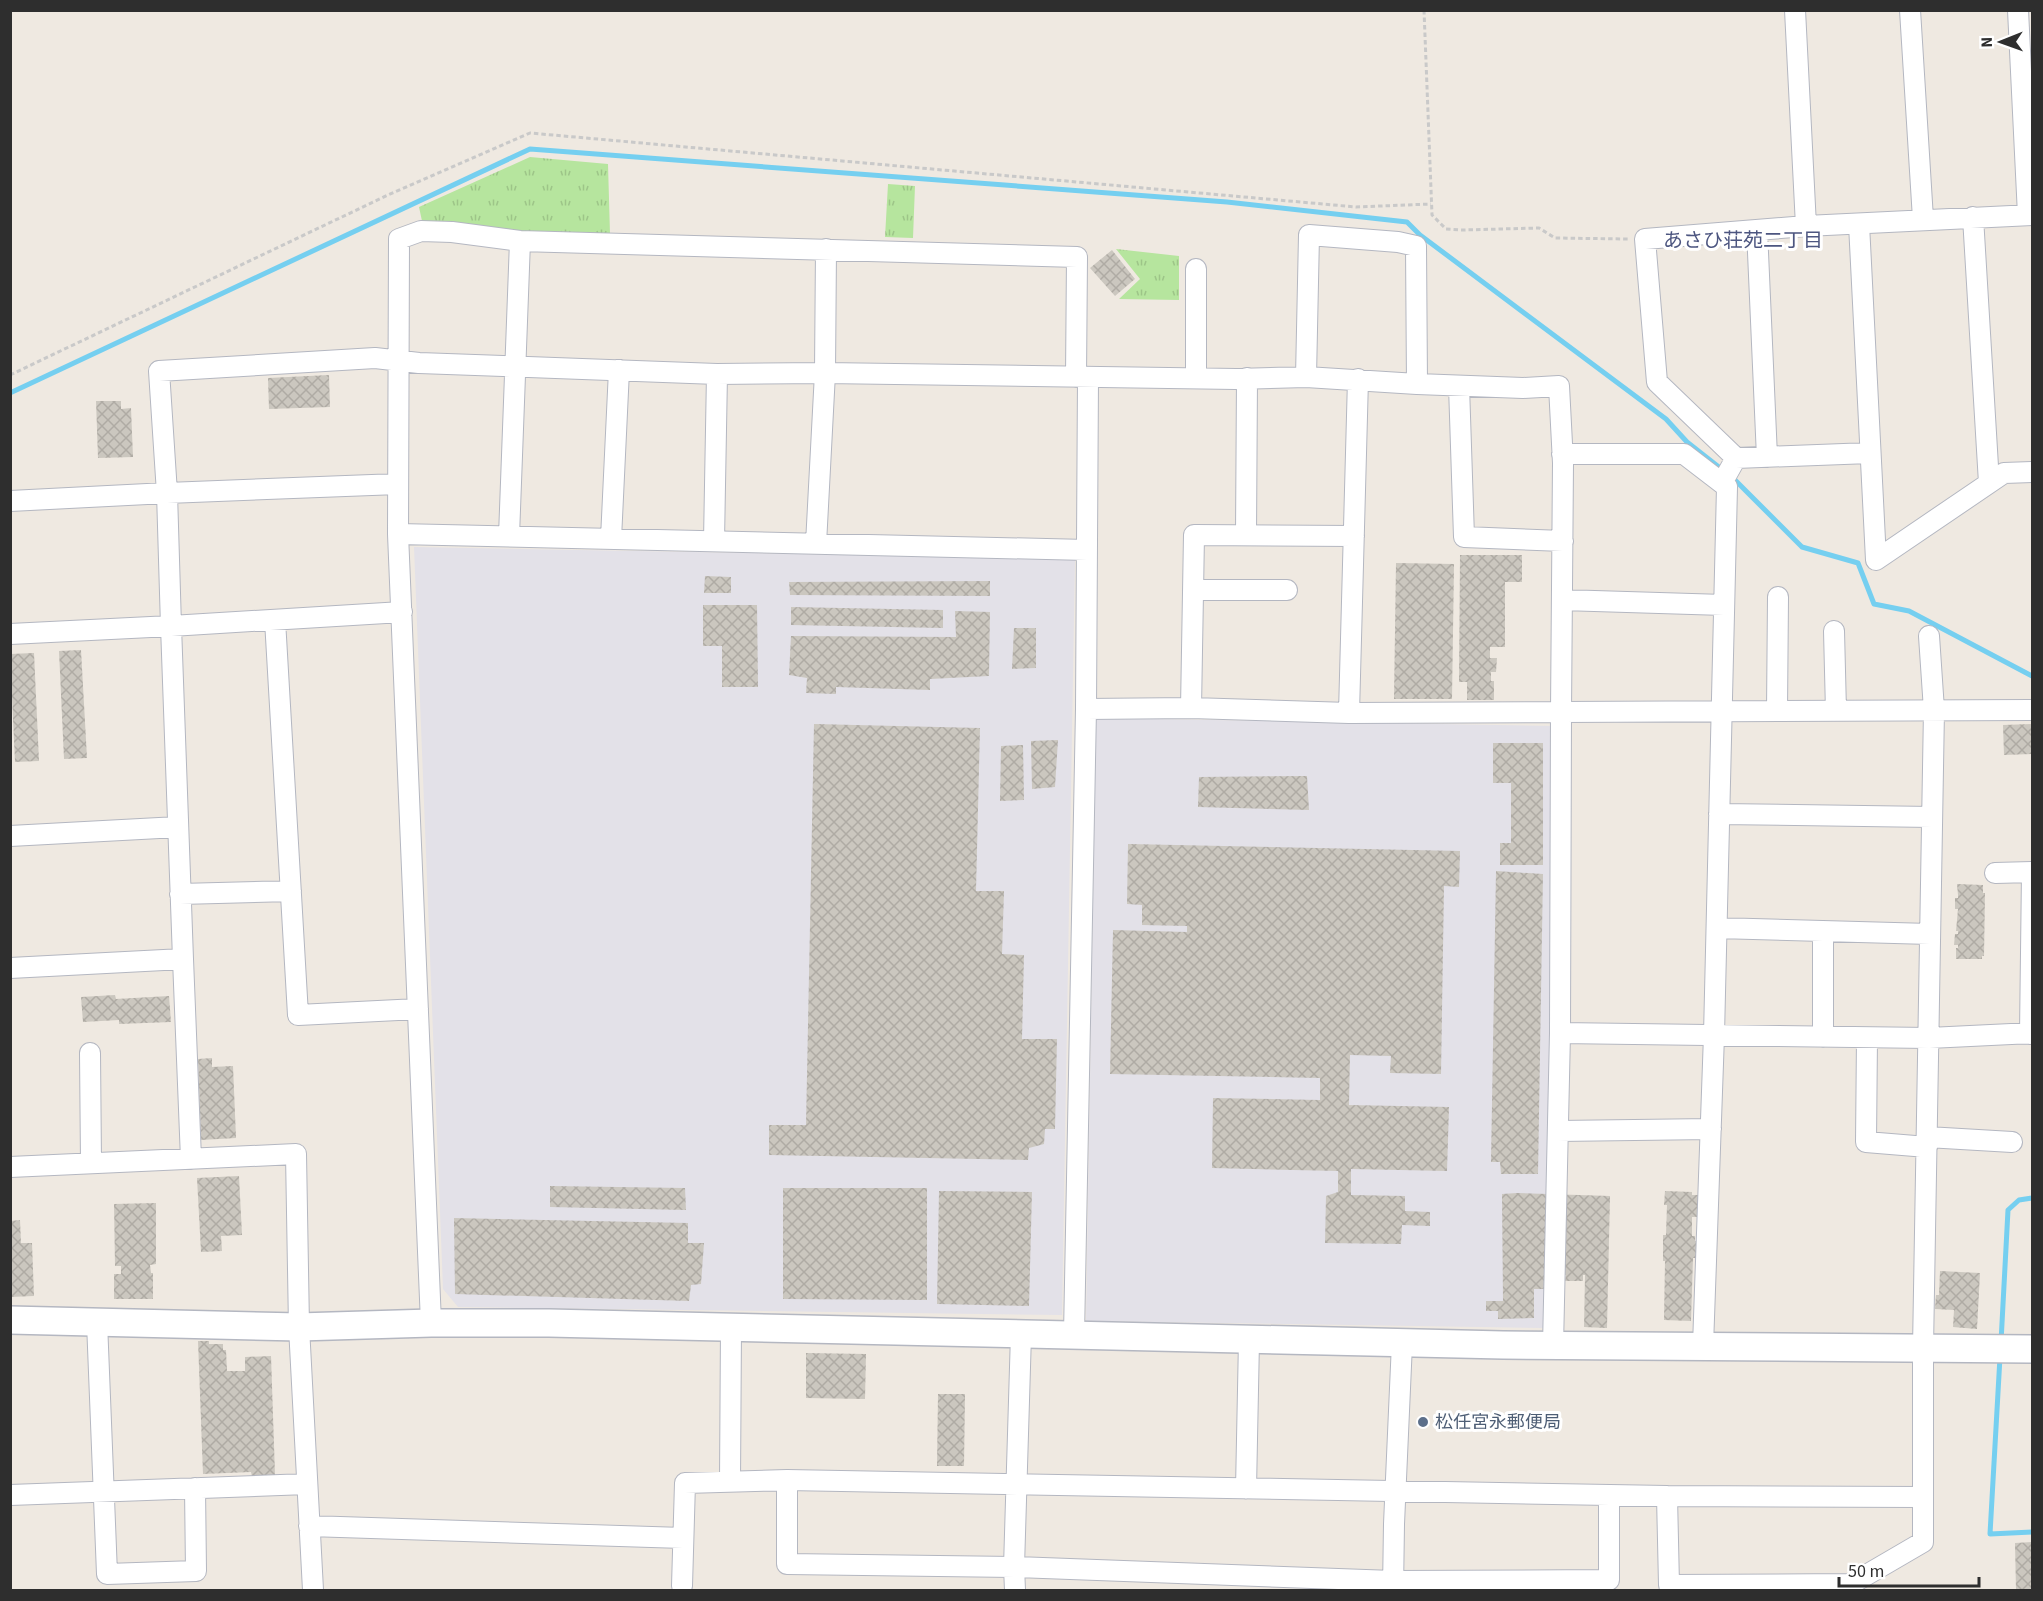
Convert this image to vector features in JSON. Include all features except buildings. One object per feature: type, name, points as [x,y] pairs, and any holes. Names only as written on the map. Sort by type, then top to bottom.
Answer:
[{"type":"street","points":[[1794,10],[1806,226]]},
{"type":"street","points":[[1910,10],[1923,219]]},
{"type":"street","points":[[1735,460],[1657,382],[1645,239],[1806,226],[2030,215],[2018,10]]},
{"type":"street","points":[[1973,217],[1989,483]]},
{"type":"street","points":[[1859,224],[1876,560],[2004,473],[2032,472]]},
{"type":"street","points":[[1757,230],[1767,457]]},
{"type":"street","points":[[431,1323],[398,534],[399,239],[421,231],[452,232],[520,241],[1077,257],[1087,550],[1074,1335]]},
{"type":"street","points":[[1306,377],[1309,235],[1398,242],[1416,246],[1417,384]]},
{"type":"street","points":[[509,536],[520,241]]},
{"type":"street","points":[[816,544],[825,373],[826,249]]},
{"type":"street","points":[[1196,269],[1196,377]]},
{"type":"street","points":[[190,1159],[167,493],[159,371],[375,358],[398,362],[717,374],[1306,377],[1459,386],[1523,388],[1559,386],[1563,541],[1560,1033],[1553,1346]]},
{"type":"street","points":[[611,539],[619,370]]},
{"type":"street","points":[[714,541],[717,374]]},
{"type":"street","points":[[1246,535],[1247,378]]},
{"type":"street","points":[[1349,713],[1358,379]]},
{"type":"street","points":[[1459,386],[1464,537],[1563,541]]},
{"type":"street","points":[[1735,460],[1870,453]]},
{"type":"street","points":[[1562,454],[1684,454],[1727,487],[1717,928],[1703,1346]]},
{"type":"street","points":[[1722,483],[1735,460]]},
{"type":"street","points":[[10,501],[398,484]]},
{"type":"street","points":[[398,534],[1087,550]]},
{"type":"street","points":[[1191,708],[1194,534],[1354,537]]},
{"type":"street","points":[[1193,590],[1287,590]]},
{"type":"street","points":[[1777,711],[1778,597]]},
{"type":"street","points":[[1562,600],[1724,605]]},
{"type":"street","points":[[10,634],[402,612]]},
{"type":"street","points":[[275,620],[298,1015],[418,1010]]},
{"type":"street","points":[[1834,631],[1836,711]]},
{"type":"street","points":[[1667,1497],[1669,1585],[1851,1584],[1923,1542],[1923,1348],[1934,710],[1929,636]]},
{"type":"street","points":[[1086,710],[1191,708],[1349,713],[2032,710]]},
{"type":"street","points":[[1719,814],[1932,817]]},
{"type":"street","points":[[10,836],[178,827]]},
{"type":"street","points":[[1560,1033],[1867,1038],[1929,1038],[2031,1033],[2032,872],[1995,873]]},
{"type":"street","points":[[180,894],[291,891]]},
{"type":"street","points":[[1717,928],[1930,934]]},
{"type":"street","points":[[1822,1037],[1823,931]]},
{"type":"street","points":[[10,968],[183,959]]},
{"type":"street","points":[[1867,1038],[1866,1142],[2012,1142]]},
{"type":"street","points":[[90,1053],[91,1163]]},
{"type":"street","points":[[1558,1131],[1711,1129]]},
{"type":"street","points":[[10,1167],[296,1154],[299,1327],[313,1590]]},
{"type":"street","points":[[10,1320],[299,1327],[431,1323],[560,1324],[1553,1346],[2032,1349]]},
{"type":"street","points":[[97,1322],[107,1574],[196,1571],[195,1488]]},
{"type":"street","points":[[730,1481],[731,1328]]},
{"type":"street","points":[[1015,1590],[1021,1334]]},
{"type":"street","points":[[1246,1489],[1249,1340]]},
{"type":"street","points":[[1393,1586],[1402,1343]]},
{"type":"street","points":[[682,1586],[685,1482],[787,1480],[1667,1497],[1923,1497]]},
{"type":"street","points":[[787,1480],[787,1564],[1014,1567],[1393,1586],[1610,1580],[1609,1495]]},
{"type":"street","points":[[10,1495],[307,1484]]},
{"type":"street","points":[[309,1527],[683,1538]]},
{"type":"path","points":[[1424,10],[1432,215],[1446,229],[1539,228],[1555,238],[1645,239]]},
{"type":"path","points":[[10,375],[388,195],[530,133],[1344,206],[1431,204]]},
{"type":"shaded area","points":[[414,547],[1075,559],[1062,1315],[458,1307],[443,1289]]},
{"type":"shaded area","points":[[1096,718],[1555,726],[1545,1328],[1086,1321]]},
{"type":"green space","points":[[530,157],[608,164],[610,234],[509,231],[452,222],[422,221],[419,207]]},
{"type":"green space","points":[[888,184],[915,186],[913,238],[885,237]]},
{"type":"green space","points":[[1116,249],[1179,256],[1179,300],[1119,299],[1140,279]]},
{"type":"waterway","points":[[10,393],[530,149],[1227,202],[1407,222],[1420,235],[1666,419],[1687,442],[1734,479],[1802,547],[1858,563],[1874,604],[1909,611],[2032,676]]},
{"type":"waterway","points":[[2001,1342],[2008,1210],[2019,1200],[2032,1198]]},
{"type":"waterway","points":[[2000,1357],[1990,1534],[2032,1532]]},
{"type":"place","name":"松任宮永郵便局","points":[[1423,1422]]},
{"type":"district","name":"あさひ荘苑二丁目","points":[[1743,240]]}]
